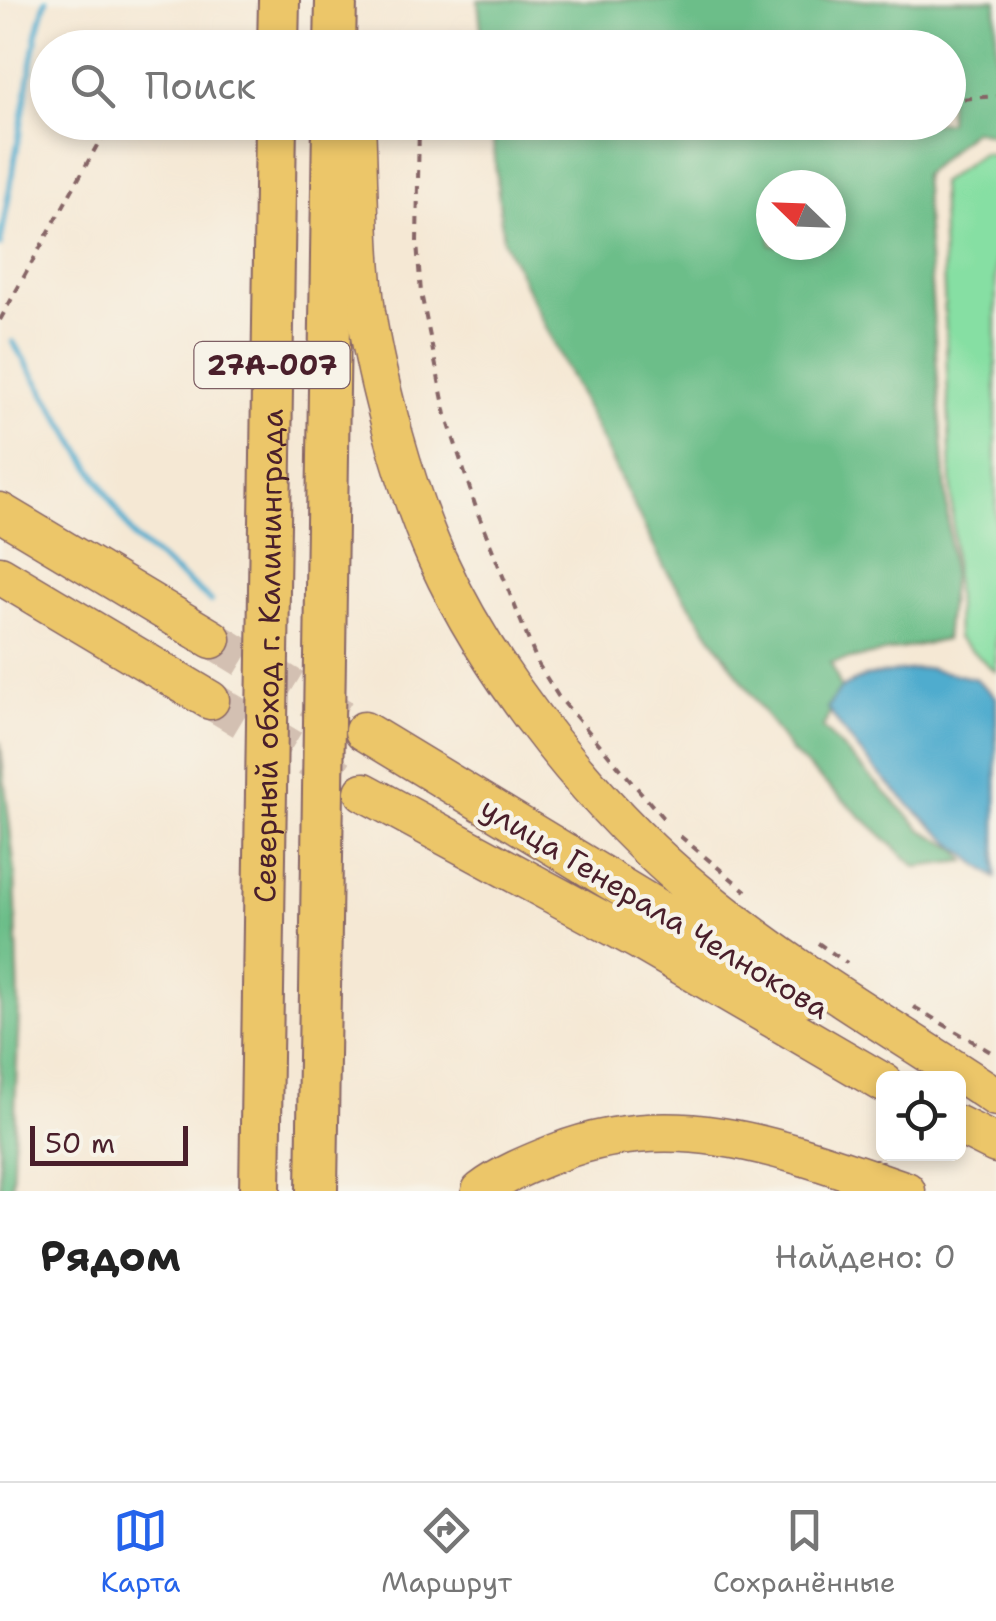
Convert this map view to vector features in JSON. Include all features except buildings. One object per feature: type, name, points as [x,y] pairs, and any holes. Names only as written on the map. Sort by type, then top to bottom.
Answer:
[{"type":"highway","points":[[278,30],[279,0]]},
{"type":"highway","points":[[335,30],[336,0]]},
{"type":"highway","name":"Северный обход г. Калининграда","points":[[260,1191],[276,140]]},
{"type":"highway","name":"Северный обход г. Калининграда","points":[[318,1191],[333,140]]},
{"type":"main road","points":[[346,0],[348,30]]},
{"type":"main road","points":[[357,140],[366,311],[384,394],[436,558],[478,636],[571,763],[621,821],[702,897],[791,962],[996,1099]]},
{"type":"main road","points":[[0,512],[212,639]]},
{"type":"main road","points":[[0,575],[210,700]]},
{"type":"main road","name":"улица Генерала Челнокова","points":[[364,731],[808,1000],[937,1071]]},
{"type":"main road","name":"улица Генерала Челнокова","points":[[364,792],[640,941],[876,1078]]},
{"type":"main road","points":[[966,1086],[996,1099]]},
{"type":"main road","points":[[966,1128],[996,1144]]},
{"type":"main road","points":[[481,1191],[528,1164],[571,1148],[615,1136],[658,1131],[720,1135],[785,1150],[906,1191]]},
{"type":"path","points":[[966,98],[996,96]]},
{"type":"path","points":[[0,320],[100,140]]},
{"type":"path","points":[[419,140],[420,293],[439,382],[477,511],[538,664],[558,696],[672,829],[746,891]]},
{"type":"path","points":[[806,936],[849,964]]},
{"type":"path","points":[[912,1005],[996,1055]]},
{"type":"green space","points":[[478,0],[996,0],[996,136],[973,130],[966,136],[966,30],[481,30]]},
{"type":"green space","points":[[493,140],[962,140],[923,175],[952,576],[945,640],[831,663],[841,688],[823,728],[922,830],[957,849],[966,861],[916,867],[791,752],[664,567],[503,240]]},
{"type":"green space","points":[[982,153],[996,155],[996,672],[957,638],[940,183]]},
{"type":"green space","points":[[0,741],[15,872],[19,1008],[12,1191],[0,1191]]},
{"type":"water","points":[[927,668],[976,679],[996,697],[996,878],[904,800],[827,708],[841,688],[866,676]]},
{"type":"waterway","points":[[38,30],[46,0]]},
{"type":"waterway","points":[[0,245],[30,73]]},
{"type":"waterway","points":[[13,342],[135,539],[211,601]]},
{"type":"tunnel","points":[[212,639],[364,731]]},
{"type":"tunnel","points":[[210,700],[364,792]]}]
